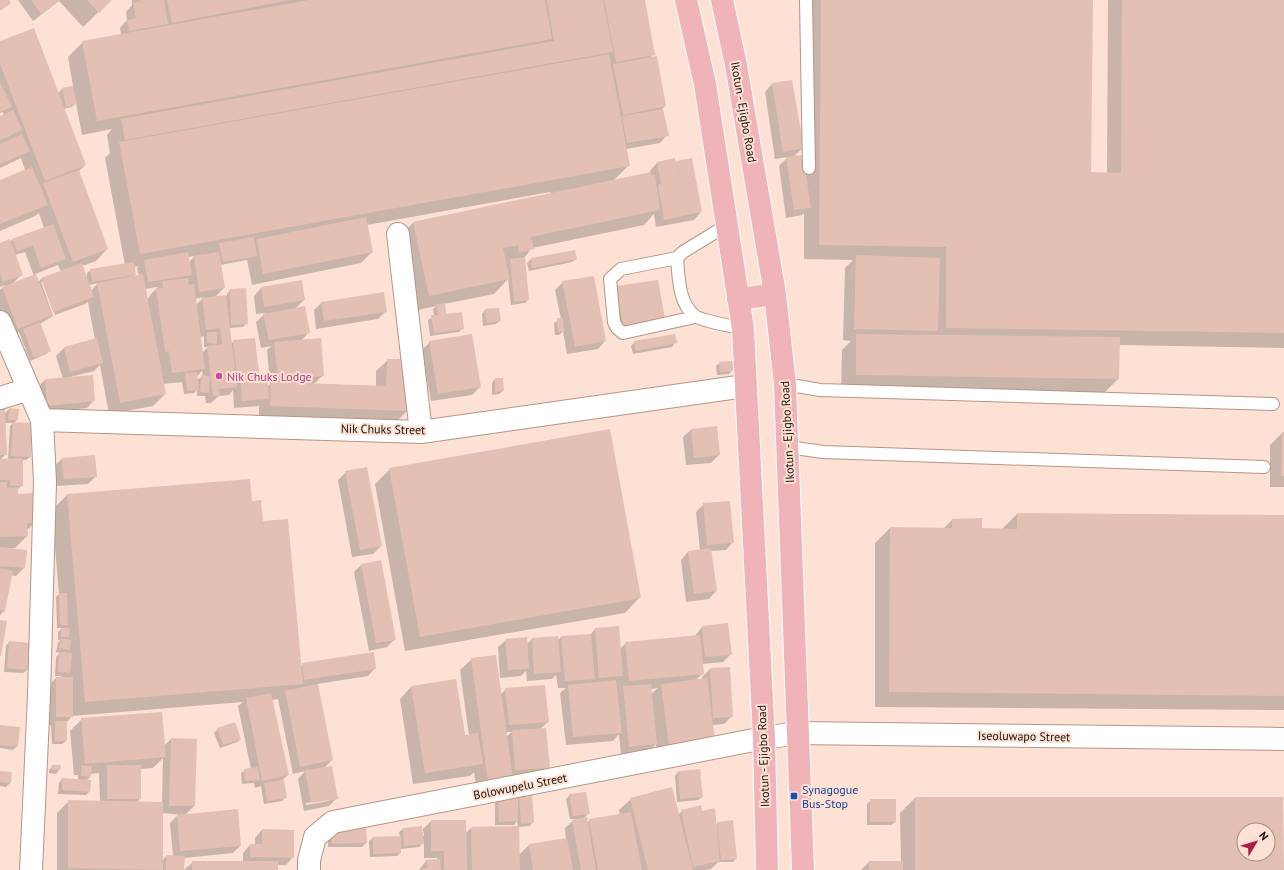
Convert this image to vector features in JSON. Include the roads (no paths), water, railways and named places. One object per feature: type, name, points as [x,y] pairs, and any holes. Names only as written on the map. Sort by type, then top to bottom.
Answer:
[{"type":"main road","name":"Ikotun - Ejigbo Road","points":[[686,0],[705,84],[743,329],[764,738],[767,870]]},
{"type":"main road","name":"Ikotun - Ejigbo Road","points":[[722,0],[736,65],[775,294],[786,384],[797,733],[803,870]]},
{"type":"main road","points":[[738,299],[775,294]]},
{"type":"street","points":[[398,234],[421,432]]},
{"type":"street","points":[[0,322],[42,420],[44,506],[40,687],[31,870]]},
{"type":"street","name":"Nik Chuks Street","points":[[42,420],[421,432],[745,386]]},
{"type":"street","points":[[0,398],[29,389]]},
{"type":"street","name":"Iseoluwapo Street","points":[[764,738],[797,733],[1284,739]]},
{"type":"street","name":"Bolowupelu Street","points":[[309,870],[309,860],[315,837],[333,822],[764,738]]},
{"type":"lane","points":[[806,0],[809,168]]},
{"type":"lane","points":[[727,225],[682,252],[676,258],[621,269],[615,273],[610,279],[614,322],[617,328],[623,332],[696,317],[743,329]]},
{"type":"lane","points":[[676,258],[680,294],[687,307],[696,317]]},
{"type":"lane","points":[[786,384],[820,390],[1273,404]]},
{"type":"lane","points":[[788,447],[823,452],[1264,467]]},
{"type":"place","name":"Nik Chuks Lodge","points":[[219,376]]},
{"type":"place","name":"Synagogue Bus-Stop","points":[[794,796]]}]
